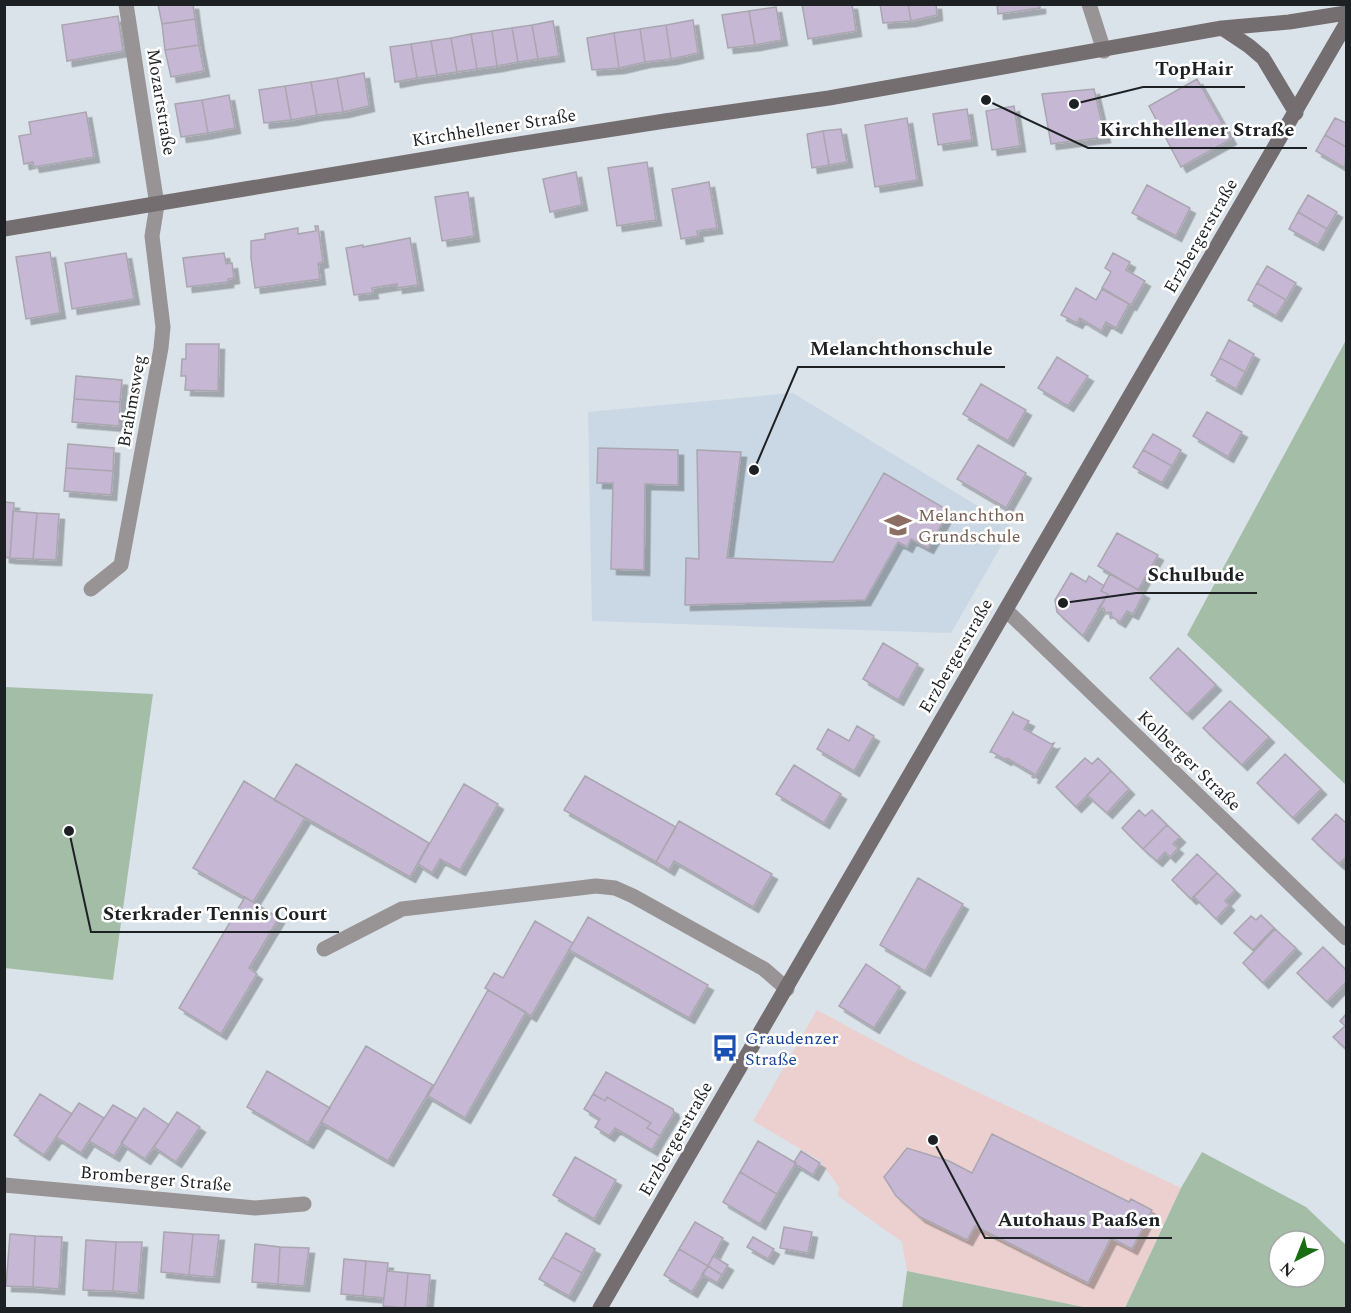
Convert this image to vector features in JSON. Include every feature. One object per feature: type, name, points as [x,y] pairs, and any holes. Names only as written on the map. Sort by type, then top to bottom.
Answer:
[{"type":"street","name":"Mozartstraße","points":[[126,4],[156,205]]},
{"type":"street","points":[[1089,4],[1104,51]]},
{"type":"street","name":"Kirchhellener Straße","points":[[4,229],[504,146],[829,98],[1104,51],[1222,28],[1289,22],[1347,13]]},
{"type":"street","name":"Erzbergerstraße","points":[[600,1308],[1347,24]]},
{"type":"street","points":[[1222,28],[1263,58],[1296,113]]},
{"type":"street","name":"Brahmsweg","points":[[92,589],[121,565],[161,348],[163,327],[152,236],[156,205]]},
{"type":"street","name":"Kolberger Straße","points":[[1006,610],[1347,938]]},
{"type":"street","points":[[324,949],[402,909],[596,886],[615,888],[633,896],[764,969],[787,989]]},
{"type":"street","name":"Bromberger Straße","points":[[4,1185],[255,1208],[304,1204]]},
{"type":"shaded area","points":[[793,393],[1012,527],[951,633],[592,621],[588,412]]},
{"type":"shaded area","points":[[817,1010],[910,1060],[1181,1188],[1125,1308],[1088,1308],[907,1271],[902,1242],[838,1196],[839,1187],[819,1160],[753,1121]]},
{"type":"green space","points":[[1346,340],[1346,785],[1187,635]]},
{"type":"green space","points":[[5,687],[153,694],[113,980],[5,968]]},
{"type":"green space","points":[[1202,1152],[1306,1207],[1346,1245],[1346,1308],[1125,1308],[1181,1188]]},
{"type":"green space","points":[[907,1271],[1088,1308],[902,1308]]},
{"type":"building","points":[[158,4],[193,4],[195,19],[162,24]]},
{"type":"building","points":[[802,4],[852,4],[856,31],[808,39]]},
{"type":"building","points":[[880,4],[908,4],[911,21],[883,23]]},
{"type":"building","points":[[908,4],[936,4],[937,15],[911,21]]},
{"type":"building","points":[[997,4],[1040,4],[1040,8],[998,14]]},
{"type":"building","points":[[776,7],[782,40],[755,45],[749,11]]},
{"type":"building","points":[[749,11],[755,45],[728,48],[722,15]]},
{"type":"building","points":[[118,16],[123,51],[67,61],[62,25]]},
{"type":"building","points":[[195,19],[199,45],[165,50],[162,24]]},
{"type":"building","points":[[693,20],[698,53],[671,59],[666,25]]},
{"type":"building","points":[[553,21],[559,56],[538,59],[532,25]]},
{"type":"building","points":[[532,25],[538,59],[518,62],[512,28]]},
{"type":"building","points":[[666,25],[671,59],[645,62],[640,29]]},
{"type":"building","points":[[512,28],[518,62],[497,66],[492,31]]},
{"type":"building","points":[[640,29],[645,62],[619,68],[614,33]]},
{"type":"building","points":[[492,31],[497,66],[477,69],[471,34]]},
{"type":"building","points":[[614,33],[619,68],[592,70],[587,38]]},
{"type":"building","points":[[471,34],[477,69],[457,72],[451,38]]},
{"type":"building","points":[[451,38],[457,72],[437,75],[431,41]]},
{"type":"building","points":[[431,41],[437,75],[417,78],[411,44]]},
{"type":"building","points":[[411,44],[417,78],[395,82],[390,47]]},
{"type":"building","points":[[199,45],[204,71],[171,77],[165,50]]},
{"type":"building","points":[[364,73],[369,106],[343,112],[337,78]]},
{"type":"building","points":[[337,78],[343,112],[317,115],[311,82]]},
{"type":"building","points":[[1197,79],[1231,139],[1181,167],[1149,106]]},
{"type":"building","points":[[311,82],[317,115],[291,120],[285,86]]},
{"type":"building","points":[[285,86],[291,120],[264,123],[259,90]]},
{"type":"building","points":[[1094,89],[1105,137],[1051,144],[1042,94]]},
{"type":"building","points":[[229,95],[235,128],[208,133],[202,100]]},
{"type":"building","points":[[202,100],[208,133],[181,137],[175,104]]},
{"type":"building","points":[[1014,106],[1020,146],[992,150],[986,111]]},
{"type":"building","points":[[967,109],[972,140],[938,145],[933,114]]},
{"type":"building","points":[[86,112],[94,157],[34,167],[33,162],[24,164],[19,136],[31,134],[29,122]]},
{"type":"building","points":[[907,118],[917,180],[875,187],[865,125]]},
{"type":"building","points":[[1335,118],[1346,123],[1346,147],[1325,135]]},
{"type":"building","points":[[841,129],[847,162],[829,165],[823,131]]},
{"type":"building","points":[[823,131],[829,165],[812,168],[807,134]]},
{"type":"building","points":[[1325,135],[1346,147],[1345,168],[1316,151]]},
{"type":"building","points":[[647,162],[656,220],[617,226],[608,168]]},
{"type":"building","points":[[576,172],[582,205],[550,212],[543,179]]},
{"type":"building","points":[[709,182],[717,228],[697,231],[698,236],[681,239],[672,189]]},
{"type":"building","points":[[1147,185],[1190,208],[1176,236],[1132,213]]},
{"type":"building","points":[[468,192],[474,236],[442,241],[435,197]]},
{"type":"building","points":[[1308,195],[1337,212],[1327,229],[1298,212]]},
{"type":"building","points":[[1298,212],[1327,229],[1318,245],[1289,229]]},
{"type":"building","points":[[315,226],[318,226],[323,262],[318,263],[320,279],[255,288],[251,241],[265,239],[265,234],[298,228],[298,234],[316,231]]},
{"type":"building","points":[[410,238],[418,285],[397,288],[397,284],[372,288],[373,293],[354,295],[346,248]]},
{"type":"building","points":[[50,252],[60,313],[26,319],[16,257]]},
{"type":"building","points":[[126,253],[134,299],[72,309],[65,263]]},
{"type":"building","points":[[224,253],[226,264],[232,263],[234,278],[228,279],[228,282],[187,287],[183,258]]},
{"type":"building","points":[[1113,253],[1130,262],[1126,270],[1145,281],[1131,305],[1102,288],[1111,272],[1105,268]]},
{"type":"building","points":[[1267,266],[1296,283],[1286,300],[1257,283]]},
{"type":"building","points":[[1257,283],[1286,300],[1276,316],[1248,300]]},
{"type":"building","points":[[1076,288],[1096,300],[1102,289],[1129,304],[1116,328],[1106,322],[1101,331],[1080,318],[1077,323],[1061,315]]},
{"type":"building","points":[[1229,340],[1254,354],[1245,372],[1220,358]]},
{"type":"building","points":[[186,344],[219,344],[218,391],[185,390],[186,376],[181,376],[182,359],[186,359]]},
{"type":"building","points":[[1057,357],[1088,376],[1068,406],[1038,388]]},
{"type":"building","points":[[1220,358],[1245,372],[1236,389],[1211,375]]},
{"type":"building","points":[[76,376],[122,380],[120,402],[74,399]]},
{"type":"building","points":[[981,384],[1026,410],[1008,441],[963,414]]},
{"type":"building","points":[[74,399],[120,402],[119,426],[72,422]]},
{"type":"building","points":[[1207,412],[1242,432],[1228,457],[1193,436]]},
{"type":"building","points":[[1153,434],[1181,450],[1172,466],[1143,450]]},
{"type":"building","points":[[68,444],[114,448],[113,471],[66,468]]},
{"type":"building","points":[[978,445],[1026,473],[1006,508],[957,479]]},
{"type":"building","points":[[598,448],[678,450],[678,485],[645,484],[644,570],[611,569],[613,483],[597,483]]},
{"type":"building","name":"Melanchthon Grundschule","points":[[697,450],[741,452],[727,558],[833,562],[884,473],[949,511],[928,548],[911,539],[907,547],[898,542],[865,600],[685,605],[686,558],[699,559]]},
{"type":"building","points":[[1143,450],[1172,466],[1162,483],[1133,467]]},
{"type":"building","points":[[66,468],[113,471],[111,495],[64,491]]},
{"type":"building","points":[[4,502],[14,503],[10,558],[4,557]]},
{"type":"building","points":[[13,511],[37,513],[33,559],[10,558]]},
{"type":"building","points":[[37,513],[59,514],[56,560],[33,559]]},
{"type":"building","points":[[1117,533],[1158,555],[1138,590],[1098,566]]},
{"type":"building","points":[[1071,573],[1086,582],[1089,576],[1104,586],[1101,591],[1108,594],[1083,636],[1057,612],[1055,600]]},
{"type":"building","points":[[1110,574],[1144,593],[1133,614],[1127,611],[1120,622],[1112,617],[1111,612],[1105,613],[1104,608],[1098,609],[1108,594],[1101,591]]},
{"type":"building","points":[[883,643],[918,664],[898,700],[863,679]]},
{"type":"building","points":[[1178,648],[1216,685],[1187,714],[1150,678]]},
{"type":"building","points":[[1230,701],[1269,737],[1242,765],[1203,728]]},
{"type":"building","points":[[1013,712],[1029,721],[1024,729],[1051,744],[1054,743],[1034,778],[1032,777],[1034,774],[1007,758],[1006,760],[990,752]]},
{"type":"building","points":[[857,726],[874,736],[854,771],[817,749],[828,729],[849,741]]},
{"type":"building","points":[[1285,754],[1321,789],[1293,818],[1257,783]]},
{"type":"building","points":[[1085,758],[1092,764],[1098,758],[1111,771],[1076,807],[1056,787]]},
{"type":"building","points":[[296,764],[429,843],[410,877],[274,800]]},
{"type":"building","points":[[794,765],[841,794],[824,823],[776,794]]},
{"type":"building","points":[[1111,771],[1129,789],[1107,813],[1087,795]]},
{"type":"building","points":[[585,776],[676,827],[656,862],[564,810]]},
{"type":"building","points":[[244,781],[305,818],[253,902],[193,868]]},
{"type":"building","points":[[464,784],[498,804],[460,870],[440,859],[432,873],[418,864]]},
{"type":"building","points":[[1139,810],[1145,816],[1152,810],[1167,825],[1143,849],[1122,828]]},
{"type":"building","points":[[1336,814],[1346,823],[1346,857],[1339,864],[1312,839]]},
{"type":"building","points":[[679,821],[772,874],[753,907],[674,861],[669,870],[656,862]]},
{"type":"building","points":[[1167,825],[1180,837],[1173,844],[1178,848],[1170,857],[1165,852],[1157,861],[1143,849]]},
{"type":"building","points":[[1197,854],[1217,873],[1191,899],[1172,880]]},
{"type":"building","points":[[1217,873],[1235,890],[1225,901],[1229,905],[1216,919],[1194,897]]},
{"type":"building","points":[[918,878],[963,904],[925,971],[880,945]]},
{"type":"building","points":[[245,897],[279,918],[249,968],[257,974],[221,1034],[179,1008]]},
{"type":"building","points":[[1261,915],[1274,928],[1253,950],[1234,933],[1251,916],[1256,920]]},
{"type":"building","points":[[588,917],[708,985],[689,1018],[569,950]]},
{"type":"building","points":[[535,921],[573,943],[531,1016],[485,988],[494,973],[503,978]]},
{"type":"building","points":[[1275,929],[1296,948],[1263,983],[1243,963]]},
{"type":"building","points":[[1323,947],[1346,970],[1346,982],[1327,1002],[1297,973]]},
{"type":"building","points":[[866,964],[900,987],[874,1028],[839,1006]]},
{"type":"building","points":[[488,990],[526,1012],[465,1118],[428,1096]]},
{"type":"building","points":[[1346,1014],[1346,1049],[1333,1037],[1345,1026],[1340,1021]]},
{"type":"building","points":[[366,1046],[433,1085],[388,1161],[321,1122]]},
{"type":"building","points":[[267,1071],[330,1108],[308,1143],[247,1107]]},
{"type":"building","points":[[606,1072],[673,1109],[674,1113],[660,1136],[647,1128],[651,1123],[607,1097],[605,1101],[593,1094]]},
{"type":"building","points":[[40,1094],[72,1114],[44,1155],[14,1135]]},
{"type":"building","points":[[593,1094],[605,1101],[607,1097],[651,1123],[647,1128],[660,1136],[652,1150],[615,1128],[609,1136],[595,1127],[600,1119],[584,1109]]},
{"type":"building","points":[[79,1103],[104,1118],[81,1153],[56,1137]]},
{"type":"building","points":[[113,1105],[137,1119],[114,1156],[89,1141]]},
{"type":"building","points":[[144,1108],[169,1125],[145,1159],[121,1143]]},
{"type":"building","points":[[177,1112],[200,1127],[176,1162],[154,1147]]},
{"type":"building","points":[[992,1134],[1129,1202],[1131,1199],[1152,1210],[1132,1249],[1111,1238],[1088,1283],[975,1226],[967,1240],[920,1217],[896,1196],[884,1177],[907,1148],[949,1161],[972,1173]]},
{"type":"building","points":[[758,1141],[796,1163],[777,1194],[740,1172]]},
{"type":"building","points":[[801,1151],[820,1163],[813,1175],[794,1162]]},
{"type":"building","points":[[575,1157],[616,1180],[594,1219],[553,1195]]},
{"type":"building","points":[[740,1172],[777,1194],[760,1224],[723,1202]]},
{"type":"building","points":[[695,1222],[723,1238],[708,1266],[679,1249]]},
{"type":"building","points":[[784,1227],[812,1232],[808,1253],[780,1248]]},
{"type":"building","points":[[164,1232],[193,1234],[189,1275],[161,1272]]},
{"type":"building","points":[[566,1233],[595,1249],[582,1273],[552,1257]]},
{"type":"building","points":[[10,1234],[35,1236],[33,1287],[6,1286]]},
{"type":"building","points":[[193,1234],[219,1235],[214,1277],[189,1275]]},
{"type":"building","points":[[35,1236],[62,1237],[59,1289],[33,1287]]},
{"type":"building","points":[[753,1237],[774,1249],[768,1259],[747,1247]]},
{"type":"building","points":[[86,1240],[116,1242],[113,1291],[83,1290]]},
{"type":"building","points":[[116,1242],[142,1242],[138,1293],[113,1291]]},
{"type":"building","points":[[255,1244],[280,1247],[278,1284],[252,1282]]},
{"type":"building","points":[[280,1247],[309,1248],[304,1286],[278,1284]]},
{"type":"building","points":[[679,1249],[708,1266],[692,1292],[664,1275]]},
{"type":"building","points":[[713,1256],[728,1265],[722,1275],[708,1266]]},
{"type":"building","points":[[552,1257],[582,1273],[569,1296],[539,1279]]},
{"type":"building","points":[[344,1259],[366,1261],[363,1296],[341,1294]]},
{"type":"building","points":[[366,1261],[388,1263],[384,1298],[363,1296]]},
{"type":"building","points":[[708,1266],[722,1275],[717,1283],[702,1274]]},
{"type":"building","points":[[387,1271],[408,1273],[405,1308],[383,1306]]},
{"type":"building","points":[[408,1273],[430,1275],[427,1308],[405,1308]]},
{"type":"place","name":"Kirchhellener Straße","points":[[986,100]]},
{"type":"place","name":"TopHair","points":[[1074,104]]},
{"type":"place","name":"Melanchthonschule","points":[[754,470]]},
{"type":"place","name":"Melanchthon Grundschule","points":[[898,525]]},
{"type":"place","name":"Schulbude","points":[[1063,603]]},
{"type":"place","name":"Sterkrader Tennis Court","points":[[69,831]]},
{"type":"place","name":"Graudenzer Straße","points":[[725,1048]]},
{"type":"place","name":"Autohaus Paaßen","points":[[933,1140]]}]
